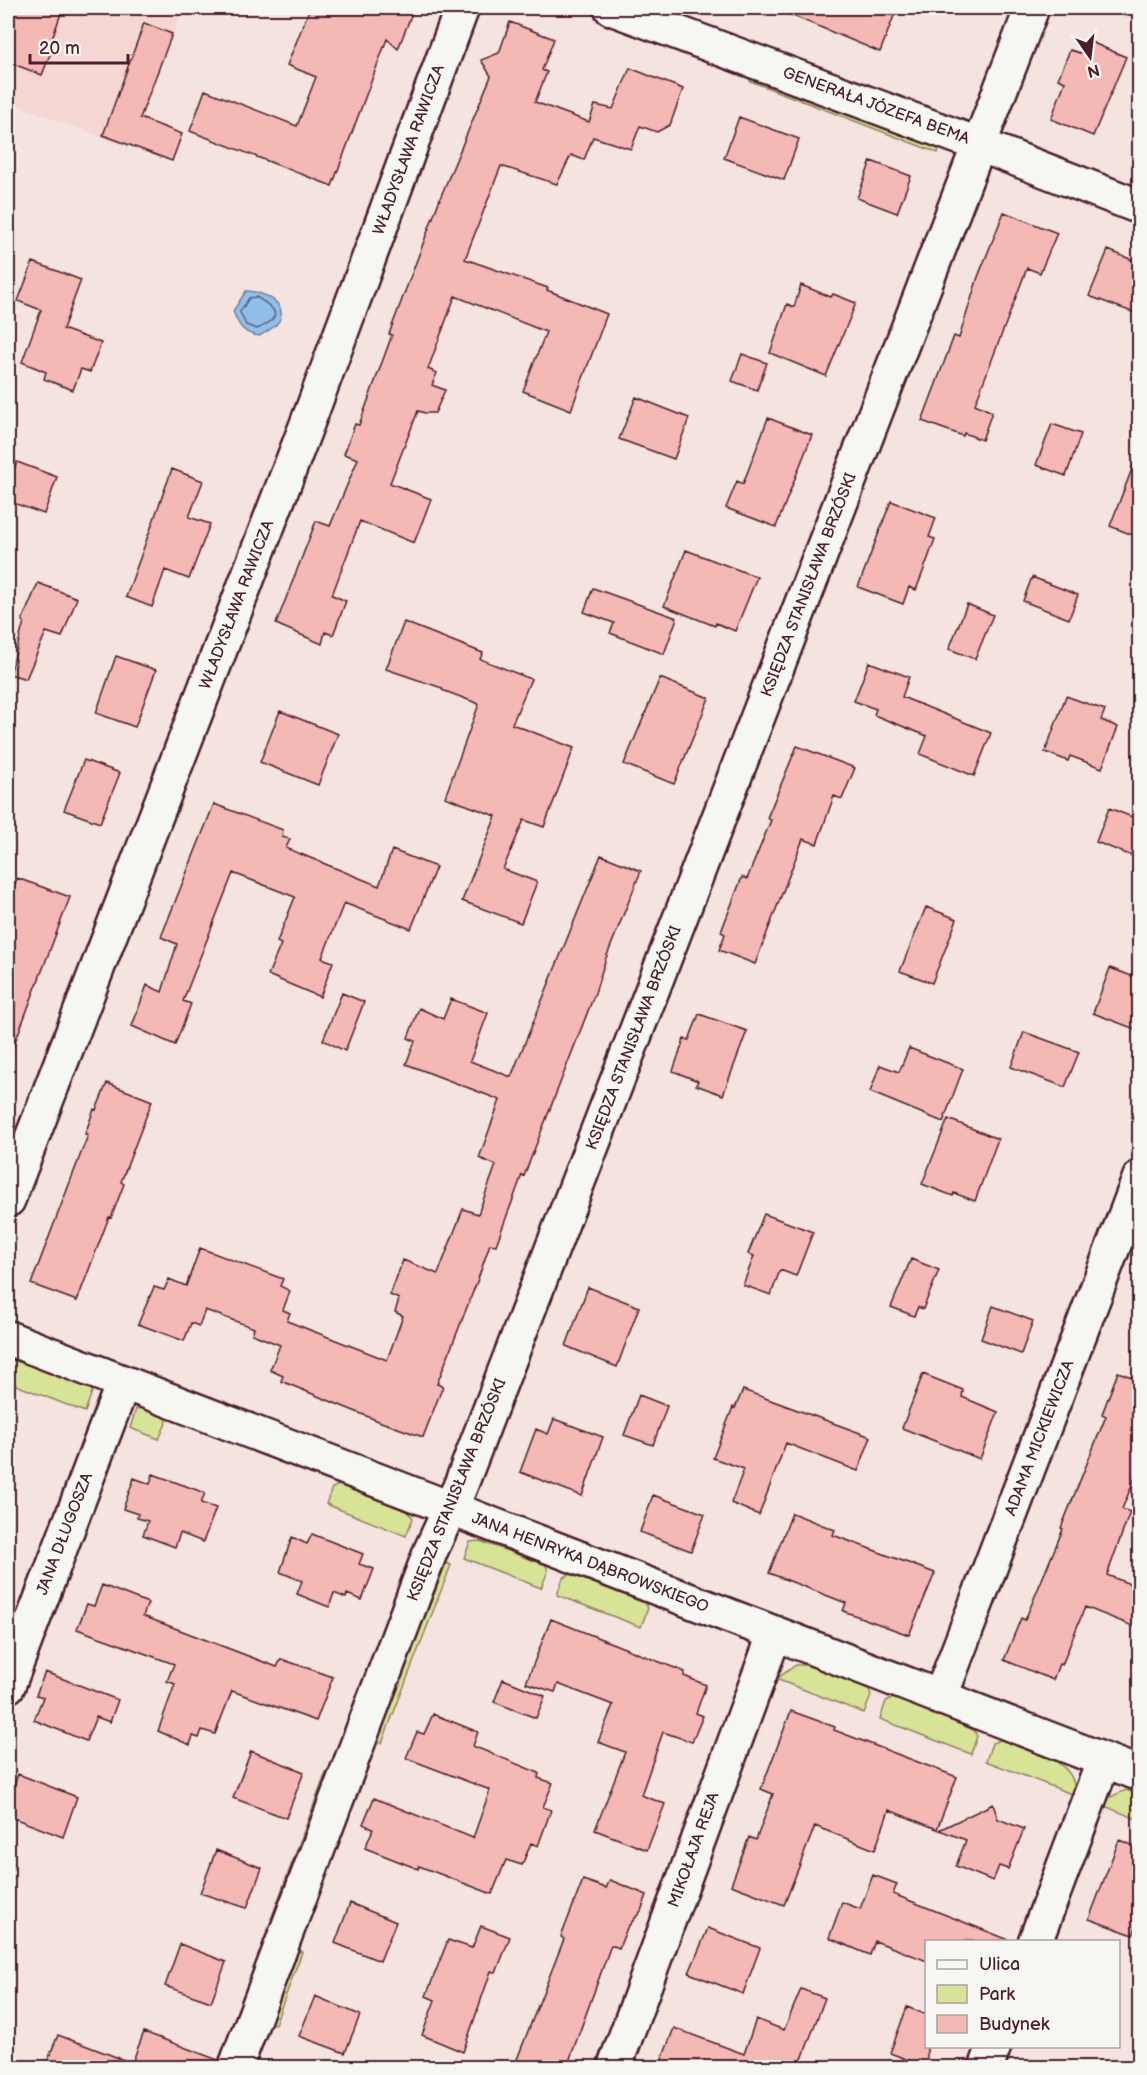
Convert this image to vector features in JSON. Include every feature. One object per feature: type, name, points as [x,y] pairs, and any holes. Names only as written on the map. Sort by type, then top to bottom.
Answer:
[{"type":"street","name":"WŁADYSŁAWA RAWICZA","points":[[8,1200],[312,411],[462,8]]},
{"type":"street","name":"GENERAŁA JÓZEFA BEMA","points":[[611,8],[1140,207]]},
{"type":"street","name":"KSIĘDZA STANISŁAWA BRZÓSKI","points":[[235,2067],[431,1550],[451,1510],[1032,8]]},
{"type":"street","name":"ADAMA MICKIEWICZA","points":[[940,1698],[1140,1178]]},
{"type":"street","name":"JANA HENRYKA DĄBROWSKIEGO","points":[[8,1338],[1140,1774]]},
{"type":"street","name":"JANA DŁUGOSZA","points":[[8,1686],[123,1383]]},
{"type":"street","name":"MIKOŁAJA REJA","points":[[614,2067],[775,1634]]},
{"type":"street","points":[[1035,1940],[1104,1760]]},
{"type":"street","points":[[986,2067],[993,2048]]},
{"type":"shaded area","points":[[8,8],[183,8],[129,148],[8,101]]},
{"type":"green space","points":[[751,76],[939,148],[938,153],[750,81]]},
{"type":"green space","points":[[16,1359],[93,1389],[85,1412],[8,1382],[8,1368],[10,1363]]},
{"type":"green space","points":[[143,1408],[166,1416],[167,1421],[159,1439],[130,1428],[136,1409]]},
{"type":"green space","points":[[339,1485],[406,1510],[413,1518],[406,1536],[326,1504],[332,1488]]},
{"type":"green space","points":[[480,1541],[546,1565],[548,1571],[541,1588],[464,1558],[470,1542]]},
{"type":"green space","points":[[446,1563],[451,1565],[382,1743],[377,1740]]},
{"type":"green space","points":[[570,1574],[645,1603],[648,1608],[641,1627],[557,1595],[563,1578]]},
{"type":"green space","points":[[796,1665],[806,1665],[869,1689],[871,1696],[864,1713],[776,1679]]},
{"type":"green space","points":[[894,1698],[974,1730],[977,1736],[971,1754],[880,1719],[886,1701]]},
{"type":"green space","points":[[1000,1740],[1049,1757],[1060,1764],[1074,1783],[1074,1795],[986,1761],[992,1743]]},
{"type":"green space","points":[[326,1772],[331,1775],[277,1920],[271,1919]]},
{"type":"green space","points":[[1126,1790],[1139,1795],[1139,1820],[1102,1805],[1108,1798]]},
{"type":"green space","points":[[296,1952],[302,1952],[275,2024],[269,2023]]},
{"type":"water","points":[[246,291],[265,295],[277,303],[280,308],[279,321],[259,336],[242,328],[233,311]]},
{"type":"building","points":[[8,8],[63,8],[42,75],[8,62]]},
{"type":"building","points":[[310,8],[414,8],[398,49],[387,39],[332,186],[190,131],[205,90],[297,126],[316,77],[287,65]]},
{"type":"building","points":[[774,8],[897,8],[880,52]]},
{"type":"building","points":[[510,22],[554,39],[542,70],[547,72],[535,102],[589,122],[595,105],[613,109],[630,68],[683,89],[670,125],[657,132],[640,126],[631,149],[593,137],[584,160],[571,155],[557,184],[501,166],[465,259],[548,288],[547,290],[607,314],[571,410],[523,391],[546,332],[455,296],[428,369],[437,373],[432,385],[445,390],[435,413],[418,411],[390,483],[431,499],[414,543],[360,521],[332,595],[346,601],[333,635],[325,632],[322,644],[276,624],[316,521],[330,526],[358,459],[344,454],[355,424],[359,425],[392,335],[389,334],[441,196],[491,76],[481,60],[499,53]]},
{"type":"building","points":[[144,23],[172,34],[140,118],[182,134],[172,161],[103,135]]},
{"type":"building","points":[[1086,40],[1126,57],[1093,136],[1051,119],[1065,82],[1058,79],[1070,50],[1080,53]]},
{"type":"building","points":[[739,117],[799,139],[784,180],[724,158]]},
{"type":"building","points":[[871,161],[911,176],[897,213],[857,198]]},
{"type":"building","points":[[1004,212],[1057,233],[1040,273],[1027,268],[975,404],[992,412],[982,440],[964,433],[963,436],[922,421],[954,336],[959,338],[978,277]]},
{"type":"building","points":[[1108,250],[1140,263],[1140,315],[1089,296]]},
{"type":"building","points":[[33,262],[81,280],[63,329],[101,343],[90,372],[81,369],[73,390],[44,379],[46,372],[22,362],[41,310],[18,301]]},
{"type":"building","points":[[801,285],[831,297],[833,294],[856,303],[826,376],[770,353],[787,304],[794,307]]},
{"type":"building","points":[[742,354],[767,363],[757,390],[732,381]]},
{"type":"building","points":[[636,397],[689,418],[674,459],[619,439]]},
{"type":"building","points":[[768,418],[812,435],[776,527],[726,508],[737,481],[743,484]]},
{"type":"building","points":[[1052,424],[1081,434],[1066,476],[1036,465]]},
{"type":"building","points":[[1137,456],[1140,457],[1140,538],[1110,526]]},
{"type":"building","points":[[17,462],[57,477],[44,514],[8,501],[8,484]]},
{"type":"building","points":[[172,469],[203,481],[189,517],[210,524],[189,579],[165,570],[152,607],[126,597]]},
{"type":"building","points":[[891,501],[936,518],[929,537],[935,539],[926,564],[916,590],[909,587],[903,604],[858,587]]},
{"type":"building","points":[[686,550],[757,577],[735,631],[716,623],[715,626],[664,606]]},
{"type":"building","points":[[1032,577],[1078,595],[1069,619],[1023,601]]},
{"type":"building","points":[[38,583],[77,598],[62,637],[46,632],[26,679],[10,674],[24,622],[22,621]]},
{"type":"building","points":[[593,588],[677,618],[664,654],[610,633],[614,623],[584,612]]},
{"type":"building","points":[[967,604],[993,615],[975,659],[949,649]]},
{"type":"building","points":[[404,622],[483,653],[480,659],[531,679],[512,724],[574,748],[544,827],[524,820],[503,869],[537,882],[521,923],[462,901],[496,816],[445,797],[479,704],[442,690],[442,688],[386,669]]},
{"type":"building","points":[[116,656],[156,670],[135,727],[96,713]]},
{"type":"building","points":[[869,662],[909,677],[902,697],[991,733],[974,776],[920,754],[927,736],[874,715],[876,709],[854,701]]},
{"type":"building","points":[[660,678],[709,698],[674,784],[624,764]]},
{"type":"building","points":[[1066,696],[1105,710],[1101,720],[1118,727],[1102,768],[1070,756],[1068,761],[1045,752]]},
{"type":"building","points":[[280,711],[338,734],[318,785],[260,762]]},
{"type":"building","points":[[797,746],[855,768],[842,799],[834,796],[817,844],[803,839],[755,964],[719,950],[725,934],[721,932],[742,877],[747,879],[771,820],[767,818]]},
{"type":"building","points":[[84,760],[120,773],[100,823],[64,810]]},
{"type":"building","points":[[214,804],[283,830],[282,837],[290,839],[286,848],[379,886],[392,850],[436,867],[411,929],[344,903],[322,958],[333,962],[320,997],[268,975],[281,944],[277,942],[295,897],[233,873],[183,1001],[191,1004],[175,1045],[132,1026],[147,985],[162,992],[177,944],[161,937]]},
{"type":"building","points":[[1109,808],[1140,820],[1140,859],[1096,842]]},
{"type":"building","points":[[601,855],[641,871],[524,1176],[522,1175],[496,1245],[490,1244],[437,1384],[443,1386],[423,1437],[281,1381],[283,1376],[270,1370],[280,1345],[252,1334],[254,1328],[205,1310],[199,1326],[191,1323],[184,1341],[138,1324],[154,1287],[164,1290],[169,1279],[186,1286],[200,1248],[283,1279],[280,1286],[290,1291],[283,1310],[290,1313],[287,1321],[387,1360],[403,1316],[395,1312],[399,1299],[390,1295],[403,1260],[438,1274],[463,1209],[478,1214],[496,1165],[479,1158],[500,1100],[406,1064],[415,1041],[408,1038],[419,1008],[443,1019],[451,999],[488,1013],[470,1061],[511,1077]]},
{"type":"building","points":[[17,878],[70,897],[8,1058],[8,904]]},
{"type":"building","points":[[926,907],[957,919],[932,983],[900,971]]},
{"type":"building","points":[[1110,968],[1140,979],[1140,1031],[1093,1013]]},
{"type":"building","points":[[342,993],[364,1002],[345,1051],[323,1040]]},
{"type":"building","points":[[699,1014],[747,1031],[723,1095],[696,1085],[698,1081],[673,1071],[684,1039],[689,1040]]},
{"type":"building","points":[[1024,1032],[1079,1052],[1065,1087],[1011,1067]]},
{"type":"building","points":[[909,1048],[963,1069],[943,1122],[870,1092],[880,1065],[899,1072]]},
{"type":"building","points":[[107,1083],[152,1101],[121,1182],[124,1184],[77,1301],[31,1284],[88,1135],[85,1134],[94,1109],[96,1110]]},
{"type":"building","points":[[948,1119],[998,1139],[975,1201],[954,1193],[953,1196],[922,1184]]},
{"type":"building","points":[[764,1214],[813,1232],[796,1276],[780,1270],[771,1295],[743,1285],[754,1256],[748,1254]]},
{"type":"building","points":[[911,1259],[939,1270],[923,1309],[918,1307],[914,1316],[891,1307]]},
{"type":"building","points":[[588,1287],[639,1307],[617,1367],[566,1346]]},
{"type":"building","points":[[993,1306],[1033,1321],[1021,1354],[981,1339]]},
{"type":"building","points":[[1118,1372],[1140,1380],[1140,1466],[1122,1509],[1130,1512],[1107,1575],[1140,1588],[1140,1629],[1085,1607],[1062,1665],[1059,1664],[1053,1680],[1004,1660],[1021,1618],[1025,1620],[1063,1529],[1061,1528],[1106,1416],[1102,1414]]},
{"type":"building","points":[[923,1374],[963,1390],[962,1397],[998,1412],[980,1459],[902,1428]]},
{"type":"building","points":[[743,1390],[871,1437],[858,1471],[786,1443],[759,1515],[731,1503],[744,1469],[713,1458],[733,1407],[735,1408]]},
{"type":"building","points":[[639,1395],[667,1406],[653,1445],[624,1435]]},
{"type":"building","points":[[554,1419],[603,1437],[582,1496],[520,1472],[536,1429],[548,1434]]},
{"type":"building","points":[[153,1474],[205,1493],[201,1503],[216,1508],[203,1542],[180,1533],[175,1547],[143,1535],[148,1521],[137,1518],[138,1514],[123,1509],[134,1478],[150,1484]]},
{"type":"building","points":[[653,1495],[705,1514],[691,1551],[640,1532]]},
{"type":"building","points":[[792,1513],[835,1530],[833,1535],[935,1573],[909,1635],[843,1611],[846,1603],[769,1573]]},
{"type":"building","points":[[312,1534],[363,1554],[359,1564],[374,1569],[362,1600],[347,1594],[346,1598],[334,1593],[329,1607],[297,1594],[302,1581],[280,1572],[292,1537],[307,1544]]},
{"type":"building","points":[[102,1585],[148,1603],[143,1616],[277,1667],[281,1659],[333,1677],[316,1721],[232,1691],[215,1734],[202,1730],[199,1738],[193,1736],[190,1745],[158,1731],[175,1684],[167,1681],[174,1664],[77,1629],[87,1604],[94,1606]]},
{"type":"building","points":[[551,1619],[685,1672],[684,1676],[706,1685],[696,1713],[703,1716],[692,1742],[663,1732],[641,1795],[665,1804],[647,1850],[595,1830],[625,1752],[598,1742],[613,1705],[558,1684],[555,1692],[526,1683]]},
{"type":"building","points":[[45,1672],[118,1700],[110,1722],[96,1717],[86,1741],[34,1720],[43,1697],[36,1695]]},
{"type":"building","points":[[503,1679],[545,1696],[536,1718],[494,1702]]},
{"type":"building","points":[[791,1711],[957,1777],[937,1829],[889,1810],[875,1850],[815,1826],[784,1905],[731,1885],[749,1837],[756,1840],[773,1794],[761,1789]]},
{"type":"building","points":[[433,1714],[478,1732],[473,1746],[539,1773],[538,1778],[553,1783],[543,1807],[551,1810],[538,1846],[531,1843],[522,1865],[506,1860],[492,1894],[365,1848],[373,1829],[363,1824],[374,1798],[473,1838],[490,1790],[406,1758],[417,1732],[424,1734]]},
{"type":"building","points":[[251,1751],[304,1772],[286,1818],[233,1798]]},
{"type":"building","points":[[18,1774],[77,1797],[63,1837],[8,1816],[8,1804]]},
{"type":"building","points":[[993,1804],[998,1819],[1024,1829],[1008,1869],[999,1866],[993,1881],[956,1866],[966,1840],[939,1830]]},
{"type":"building","points":[[1119,1840],[1140,1848],[1140,1917],[1133,1935],[1089,1919]]},
{"type":"building","points":[[216,1850],[262,1868],[247,1908],[200,1893]]},
{"type":"building","points":[[873,1875],[897,1884],[893,1894],[1009,1940],[925,1940],[925,1960],[875,1941],[870,1955],[829,1938],[842,1902],[860,1909]]},
{"type":"building","points":[[583,1880],[606,1888],[610,1880],[647,1895],[641,1911],[627,1928],[619,1948],[611,1945],[567,2067],[514,2067],[564,1939],[561,1937]]},
{"type":"building","points":[[350,1903],[396,1922],[380,1961],[335,1943]]},
{"type":"building","points":[[481,1926],[510,1937],[496,1973],[491,1971],[463,2052],[422,2035],[435,2000],[426,1996],[448,1940],[472,1948]]},
{"type":"building","points":[[708,1928],[760,1948],[743,1994],[689,1973]]},
{"type":"building","points":[[180,1944],[226,1962],[211,2002],[165,1986]]},
{"type":"building","points":[[801,1989],[825,1998],[799,2067],[659,2067],[674,2028],[744,2054],[756,2019],[784,2030]]},
{"type":"building","points":[[315,1996],[360,2015],[345,2053],[299,2036]]},
{"type":"building","points":[[907,2007],[925,2014],[927,2067],[890,2053]]},
{"type":"building","points":[[144,2032],[218,2060],[217,2067],[45,2067],[58,2035],[132,2063]]}]
